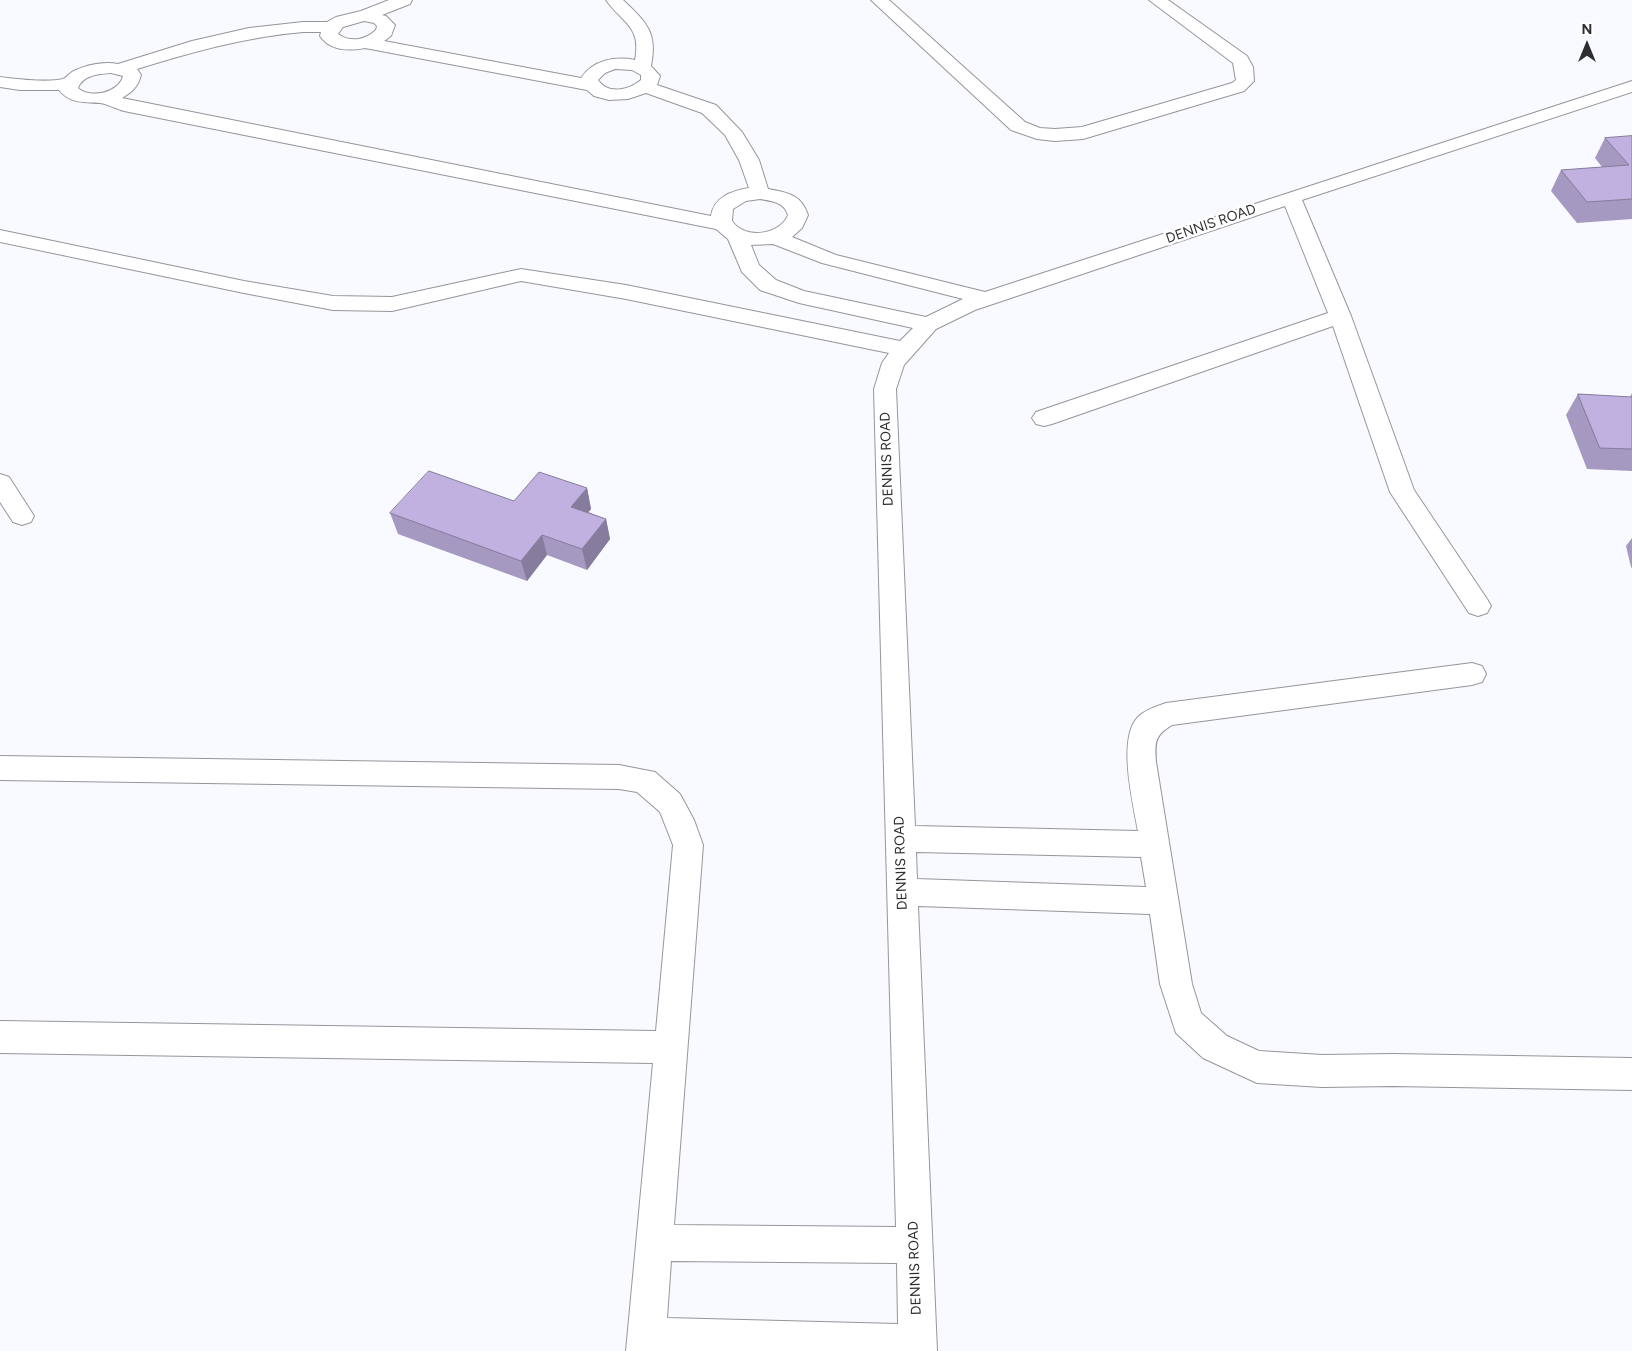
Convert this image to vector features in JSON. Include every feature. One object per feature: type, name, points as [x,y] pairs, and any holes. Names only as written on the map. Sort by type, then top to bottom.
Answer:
[{"type":"street","points":[[120,69],[225,37],[298,26],[331,27],[345,19],[364,16],[404,0]]},
{"type":"street","points":[[614,0],[638,25],[646,37],[646,49],[642,67]]},
{"type":"street","points":[[879,0],[1018,126],[1037,133],[1070,135],[1083,133],[1238,87],[1245,81],[1244,67],[1241,60],[1158,0]]},
{"type":"street","points":[[364,16],[381,20],[386,23],[387,28],[380,38],[364,44]]},
{"type":"street","points":[[331,27],[329,36],[338,43],[364,44],[591,85],[595,89],[611,94],[630,93],[645,87],[650,82],[650,76],[642,67],[624,64],[604,67],[591,75],[591,85]]},
{"type":"street","points":[[111,68],[120,69],[132,75],[132,80],[122,91],[104,98],[84,99],[76,97],[68,89],[69,84],[90,71],[111,68]]},
{"type":"street","points":[[0,82],[20,85],[69,84]]},
{"type":"street","name":"DENNIS ROAD","points":[[918,1348],[884,389],[893,363],[928,324],[967,305],[1632,86]]},
{"type":"street","points":[[645,87],[709,109],[721,120],[733,132],[749,160],[760,193]]},
{"type":"street","points":[[104,98],[134,107],[729,230],[749,238],[775,237],[795,226],[799,218],[799,210],[794,203],[785,198],[760,193],[736,197],[721,209],[719,216],[729,230],[749,268],[768,285],[798,296],[842,284],[988,298]]},
{"type":"street","points":[[1291,197],[1340,316],[1402,492],[1478,606]]},
{"type":"street","points":[[775,237],[829,259],[842,284],[928,324]]},
{"type":"street","points":[[4,242],[333,304],[392,304],[521,275],[626,292],[904,349]]},
{"type":"street","points":[[1044,418],[1340,316]]},
{"type":"street","points":[[0,483],[22,516]]},
{"type":"street","points":[[1472,674],[1166,714],[1148,725],[1141,744],[1142,762],[1176,984],[1188,1022],[1215,1047],[1257,1067],[1322,1071],[1393,1070],[1632,1074]]},
{"type":"street","points":[[0,768],[619,777],[645,781],[670,803],[679,820],[688,845],[646,1344],[918,1348]]},
{"type":"street","points":[[900,840],[1155,844]]},
{"type":"street","points":[[902,892],[1164,901]]},
{"type":"street","points":[[0,1037],[670,1047]]},
{"type":"street","points":[[654,1242],[914,1245]]},
{"type":"building","points":[[1632,136],[1632,199],[1587,202],[1561,170],[1629,165],[1605,138]]},
{"type":"building","points":[[1578,394],[1632,397],[1632,449],[1600,448]]},
{"type":"building","points":[[429,471],[514,501],[539,472],[587,488],[571,507],[606,519],[582,549],[542,535],[521,561],[390,513]]}]
